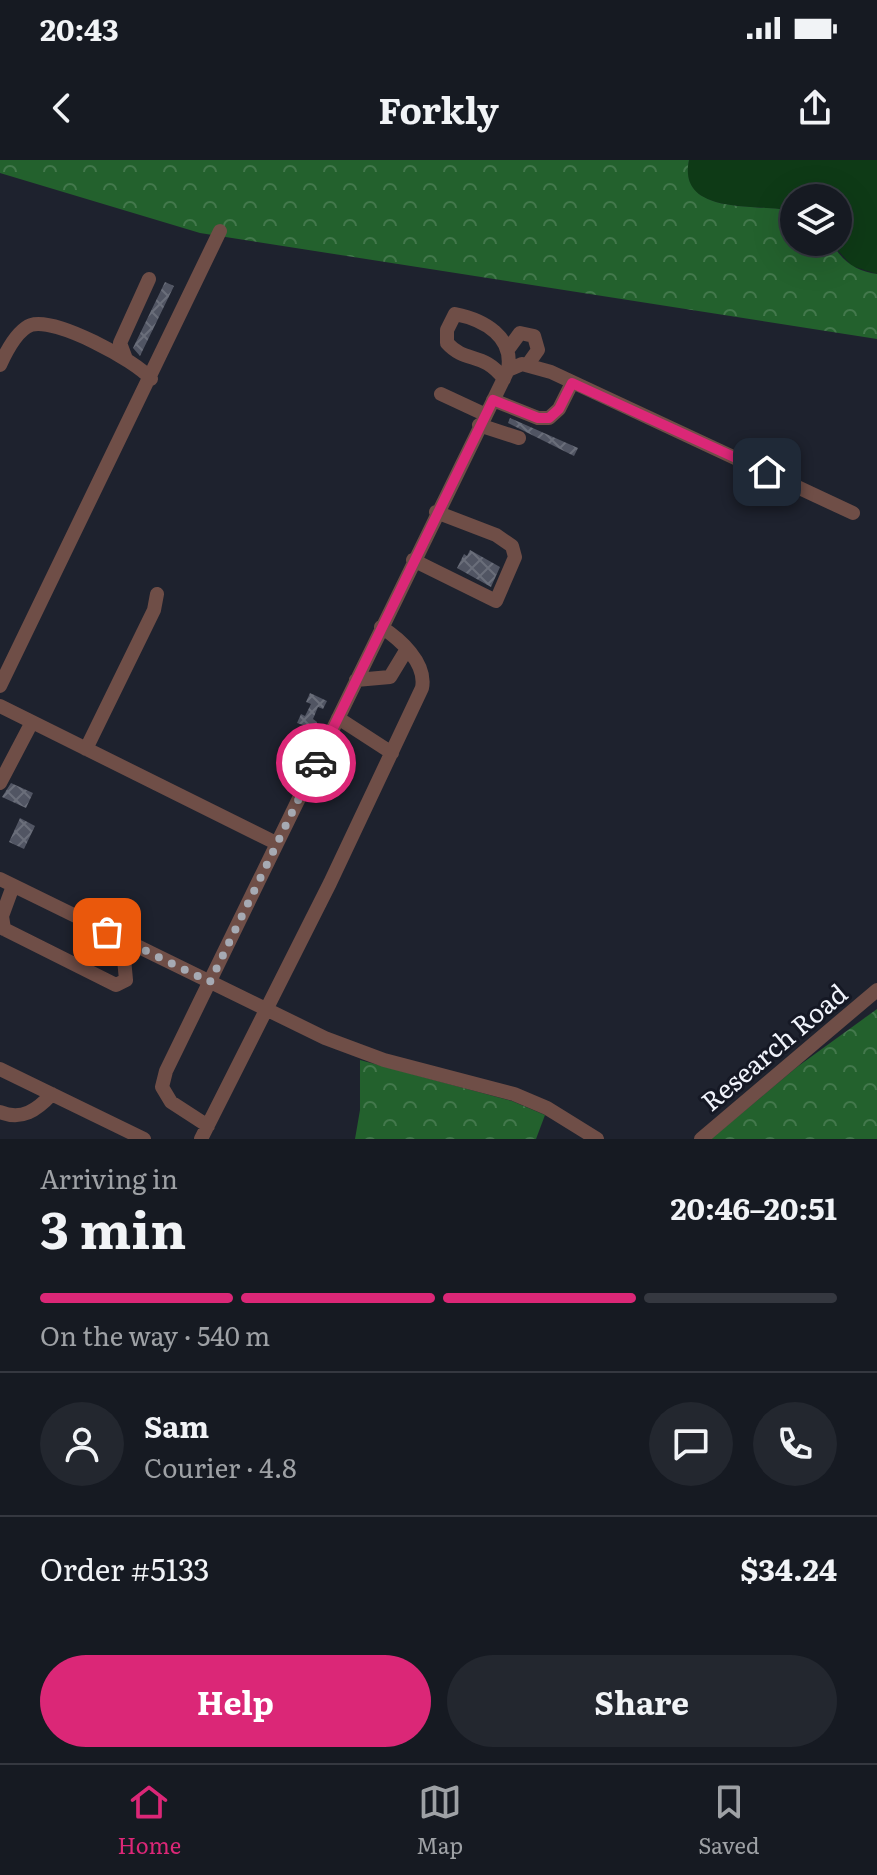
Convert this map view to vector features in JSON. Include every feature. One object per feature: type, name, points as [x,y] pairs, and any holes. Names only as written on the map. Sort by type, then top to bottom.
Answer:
[{"type":"street","points":[[0,686],[220,231]]},
{"type":"street","points":[[126,359],[120,343],[149,279]]},
{"type":"street","points":[[506,374],[492,363],[455,351],[447,343],[447,330],[455,314],[468,317],[495,331],[509,348]]},
{"type":"street","points":[[0,365],[26,328],[39,324],[126,359],[151,379]]},
{"type":"street","points":[[381,627],[407,649],[423,680],[392,753],[204,1132],[171,1102],[162,1087],[175,1049],[436,512],[506,374],[509,348],[520,333],[534,336],[538,350],[528,364],[506,374]]},
{"type":"street","points":[[528,364],[853,513]]},
{"type":"street","points":[[493,400],[538,418],[549,418],[559,409],[572,383]]},
{"type":"street","points":[[441,394],[482,420],[519,438]]},
{"type":"street","points":[[413,560],[496,601],[515,557],[512,546],[496,535],[436,512]]},
{"type":"street","points":[[86,749],[154,610],[157,594]]},
{"type":"street","points":[[356,680],[390,677],[407,649]]},
{"type":"street","points":[[0,706],[276,843]]},
{"type":"street","points":[[338,718],[392,753]]},
{"type":"street","points":[[0,783],[32,722]]},
{"type":"street","points":[[131,943],[124,959],[126,980],[116,985],[2,928],[6,883],[131,943],[325,1038],[384,1060],[514,1094],[547,1108],[597,1139]]},
{"type":"street","name":"Research Road","points":[[701,1139],[877,990]]},
{"type":"street","points":[[0,1069],[144,1139]]},
{"type":"street","points":[[0,1112],[8,1116],[32,1112],[52,1094]]},
{"type":"green space","points":[[0,160],[689,160],[689,178],[696,191],[708,199],[724,204],[780,209],[780,256],[841,256],[850,264],[877,274],[877,339],[200,233],[0,173]]},
{"type":"green space","points":[[689,160],[877,160],[877,274],[852,266],[843,256],[852,256],[852,184],[780,184],[780,209],[724,204],[708,199],[695,191],[688,178]]},
{"type":"green space","points":[[877,1009],[877,1139],[711,1139],[797,1067]]},
{"type":"green space","points":[[360,1060],[512,1101],[545,1115],[536,1139],[355,1139],[360,1110]]},
{"type":"building","points":[[165,282],[174,286],[140,356],[133,348]]},
{"type":"building","points":[[510,418],[578,448],[574,456],[508,423]]},
{"type":"building","points":[[470,550],[500,567],[491,587],[457,568],[464,554],[467,556]]},
{"type":"building","points":[[310,693],[327,701],[323,709],[318,707],[313,719],[317,722],[311,735],[301,730],[303,725],[297,723],[311,704],[306,702]]},
{"type":"building","points":[[11,783],[33,793],[26,808],[2,797]]},
{"type":"building","points":[[20,818],[35,826],[24,849],[9,842]]},
{"type":"way so far","points":[[107,932],[210,982],[316,763]]},
{"type":"route","points":[[316,763],[493,400],[538,418],[549,418],[559,409],[572,383],[767,472]]}]
